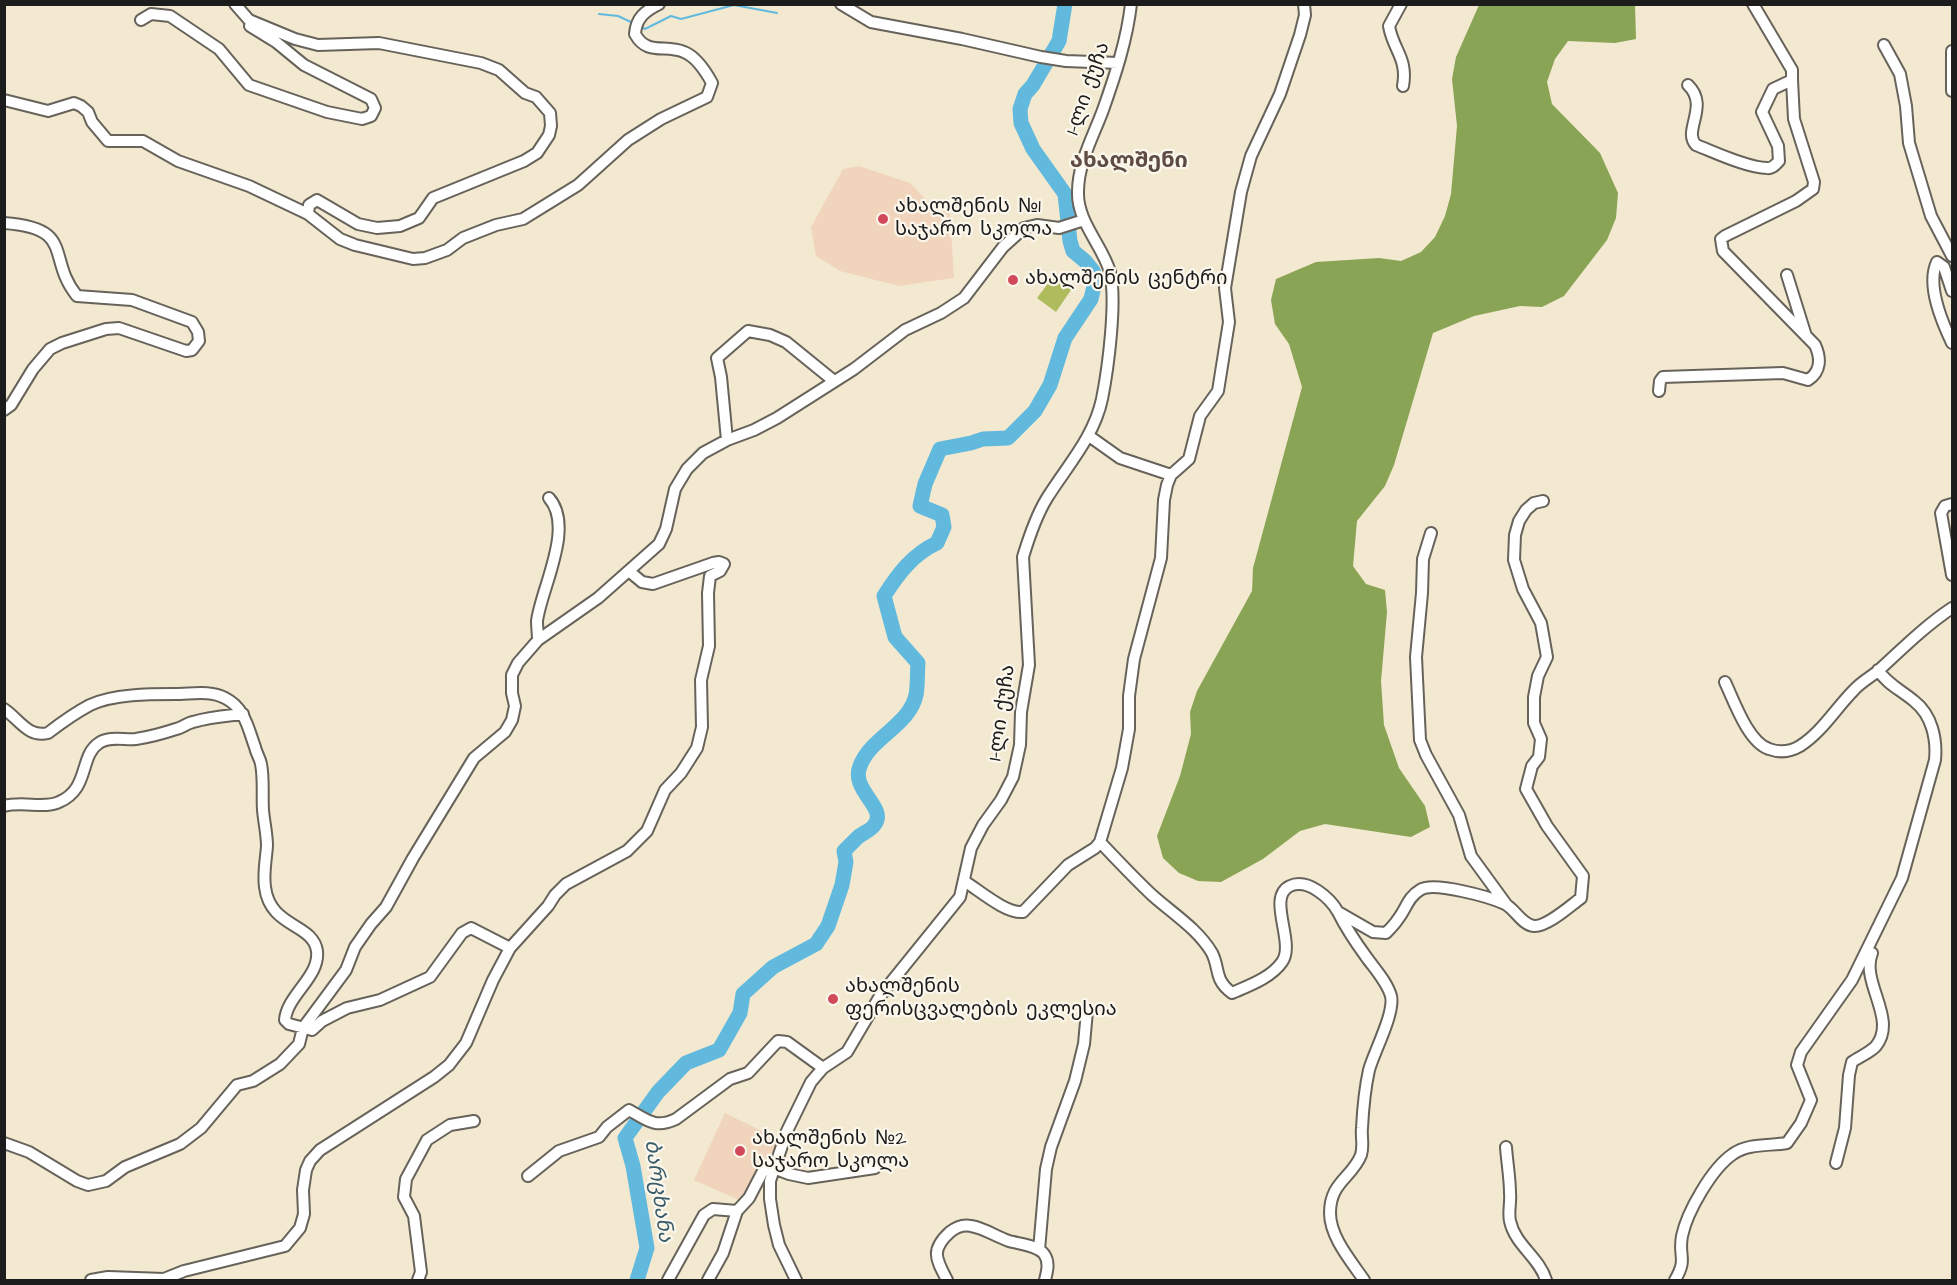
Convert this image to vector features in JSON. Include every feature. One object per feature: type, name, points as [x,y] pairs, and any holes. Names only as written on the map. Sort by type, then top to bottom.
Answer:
[{"type":"street","points":[[141,20],[151,14],[170,16],[219,49],[238,75],[249,85],[327,112],[362,119],[371,116],[375,108],[371,99],[304,65],[276,42],[251,27],[249,20],[235,4]]},
{"type":"street","points":[[4,100],[48,111],[74,104],[81,106],[88,111],[92,122],[108,141],[143,141],[178,161],[249,186],[308,214],[340,239],[355,245],[413,259],[425,258],[447,250],[463,238],[496,225],[523,219],[578,184],[628,140],[661,119],[707,97],[712,83],[701,65],[687,53],[672,49],[651,49],[638,40],[635,34],[639,19],[659,4]]},
{"type":"street","points":[[841,4],[871,22],[1041,57],[1066,61],[1118,63]]},
{"type":"street","name":"1-ლი ქუჩა","points":[[775,1165],[787,1131],[811,1082],[823,1068],[847,1052],[880,996],[960,897],[970,848],[1001,800],[1012,777],[1020,745],[1021,712],[1029,665],[1023,557],[1046,501],[1089,436],[1102,400],[1113,313],[1110,272],[1082,221],[1078,196],[1081,165],[1118,63],[1128,29],[1131,4]]},
{"type":"street","points":[[964,881],[1006,908],[1017,913],[1023,912],[1068,865],[1095,848],[1100,842],[1122,768],[1129,729],[1134,659],[1161,558],[1164,500],[1171,475],[1189,459],[1200,416],[1218,392],[1229,322],[1225,288],[1241,192],[1251,156],[1280,94],[1300,35],[1305,15],[1304,4]]},
{"type":"street","points":[[1401,4],[1389,26],[1404,63],[1403,86]]},
{"type":"street","points":[[1659,391],[1663,377],[1784,373],[1808,380],[1814,376],[1820,363],[1815,345],[1724,251],[1721,245],[1725,236],[1796,201],[1813,189],[1814,182],[1794,119],[1792,70],[1753,4]]},
{"type":"street","points":[[249,20],[295,39],[318,45],[379,43],[481,63],[499,70],[525,93],[536,97],[550,114],[549,135],[537,153],[524,162],[433,198],[419,218],[410,222],[400,226],[377,228],[358,224],[317,201],[309,205],[308,214]]},
{"type":"street","points":[[1884,45],[1900,74],[1906,106],[1909,143],[1931,216],[1953,256]]},
{"type":"street","points":[[1953,51],[1953,91]]},
{"type":"street","points":[[1688,85],[1695,92],[1698,102],[1692,138],[1696,145],[1744,163],[1768,169],[1779,161],[1780,155],[1762,112],[1773,89],[1792,80]]},
{"type":"street","points":[[4,1143],[29,1152],[77,1181],[88,1185],[106,1181],[125,1167],[180,1144],[201,1128],[237,1085],[253,1081],[280,1064],[299,1044],[303,1028],[346,970],[355,947],[386,907],[474,758],[505,732],[512,720],[515,706],[512,675],[518,663],[538,640],[598,598],[659,544],[666,529],[675,489],[687,470],[703,453],[777,418],[854,369],[905,330],[941,313],[964,298],[1007,242],[1024,228],[1037,225],[1066,227],[1082,221]]},
{"type":"street","points":[[4,223],[39,229],[54,241],[60,255],[66,283],[77,296],[132,300],[192,322],[198,332],[199,340],[192,350],[186,351],[119,328],[106,329],[62,343],[50,349],[33,369],[11,405],[4,410]]},
{"type":"street","points":[[1952,284],[1944,267],[1937,262],[1934,276],[1935,299],[1944,326],[1953,343]]},
{"type":"street","points":[[1787,275],[1807,339]]},
{"type":"street","points":[[727,440],[717,358],[748,331],[770,335],[786,342],[834,381]]},
{"type":"street","points":[[1089,436],[1120,458],[1171,475]]},
{"type":"street","points":[[538,640],[537,622],[556,557],[558,539],[555,504],[549,498]]},
{"type":"street","points":[[1431,533],[1423,559],[1416,657],[1420,740],[1459,815],[1471,856],[1506,904],[1525,922],[1532,926],[1544,925],[1581,898],[1583,876],[1547,826],[1526,789],[1527,778],[1539,757],[1541,739],[1534,723],[1534,697],[1538,676],[1547,657],[1541,623],[1523,588],[1514,560],[1515,536],[1526,510],[1534,503],[1542,501]]},
{"type":"street","points":[[1953,504],[1945,506],[1941,513],[1953,575]]},
{"type":"street","points":[[91,1281],[108,1277],[164,1279],[184,1271],[285,1246],[300,1228],[304,1214],[303,1190],[310,1161],[320,1150],[449,1065],[466,1043],[493,980],[510,948],[566,884],[627,851],[647,831],[665,790],[681,773],[697,748],[702,727],[701,680],[709,646],[710,576],[720,571],[724,564],[713,562],[653,584],[642,582],[630,572]]},
{"type":"street","points":[[1725,681],[1752,735],[1767,748],[1784,752],[1799,746],[1820,730],[1855,689],[1909,640],[1953,608]]},
{"type":"street","points":[[1675,1281],[1683,1267],[1682,1235],[1690,1212],[1707,1183],[1733,1153],[1752,1146],[1787,1143],[1801,1123],[1811,1100],[1797,1065],[1801,1052],[1852,980],[1902,878],[1935,760],[1936,746],[1927,715],[1916,702],[1885,680],[1878,670]]},
{"type":"street","points":[[4,709],[34,734],[42,734],[48,733],[92,704],[130,695],[207,693],[223,697],[236,705],[243,714],[261,763],[267,846],[265,888],[272,910],[283,920],[300,928],[314,941],[317,951],[316,961],[309,975],[285,1014],[285,1020],[289,1024],[312,1030],[322,1021],[347,1008],[380,1000],[430,977],[462,933],[471,928],[510,948]]},
{"type":"street","points":[[4,806],[17,803],[57,804],[66,799],[76,791],[91,752],[99,743],[110,739],[136,739],[178,729],[189,723],[216,716],[243,714]]},
{"type":"street","points":[[1100,842],[1152,895],[1196,933],[1212,954],[1218,977],[1224,987],[1232,993],[1252,985],[1283,961],[1287,951],[1280,909],[1281,897],[1285,889],[1291,885],[1311,888],[1333,902],[1359,948],[1387,987],[1391,998],[1385,1025],[1369,1070],[1361,1130],[1364,1145],[1360,1158],[1337,1185],[1332,1196],[1330,1212],[1331,1227],[1347,1256],[1365,1281]]},
{"type":"street","points":[[1337,912],[1373,932],[1386,933],[1398,919],[1407,902],[1421,888],[1439,886],[1506,904]]},
{"type":"street","points":[[1836,1163],[1845,1128],[1852,1062],[1876,1046],[1883,1030],[1882,1012],[1867,964],[1879,937],[1874,933]]},
{"type":"street","points":[[1039,1250],[1046,1169],[1051,1147],[1075,1081],[1084,1044],[1088,1011]]},
{"type":"street","points":[[528,1176],[559,1151],[599,1137],[607,1127],[629,1110],[654,1125],[676,1119],[730,1079],[748,1073],[778,1041],[787,1041],[823,1068]]},
{"type":"street","points":[[418,1281],[421,1272],[414,1216],[404,1197],[406,1179],[427,1140],[450,1125],[474,1121]]},
{"type":"street","points":[[1506,1147],[1510,1221],[1519,1241],[1532,1254],[1544,1272],[1546,1281]]},
{"type":"street","points":[[775,1165],[789,1174],[808,1178],[876,1168]]},
{"type":"street","points":[[708,1281],[718,1264],[737,1211],[749,1197],[763,1171],[775,1165]]},
{"type":"street","points":[[775,1165],[770,1181],[774,1225],[779,1245],[796,1281]]},
{"type":"street","points":[[668,1281],[704,1215],[713,1209],[737,1211]]},
{"type":"street","points":[[947,1281],[937,1258],[936,1250],[939,1242],[953,1229],[970,1226],[1039,1250],[1044,1254],[1048,1266],[1045,1281]]},
{"type":"shaded area","name":"ახალშენის №1 საჯარო სკოლა","points":[[859,166],[910,183],[934,208],[950,211],[954,278],[899,286],[840,271],[816,256],[811,227],[843,169]]},
{"type":"shaded area","name":"ახალშენის №2 საჯარო სკოლა","points":[[725,1113],[778,1139],[768,1162],[757,1170],[741,1201],[694,1180]]},
{"type":"green space","points":[[1479,5],[1635,5],[1636,39],[1615,43],[1568,41],[1555,59],[1547,82],[1552,104],[1600,153],[1618,193],[1616,218],[1607,240],[1564,296],[1542,307],[1520,306],[1474,316],[1433,333],[1394,465],[1385,486],[1357,521],[1353,566],[1366,584],[1385,590],[1387,612],[1381,681],[1384,725],[1399,768],[1425,806],[1430,827],[1411,837],[1325,824],[1300,831],[1263,859],[1221,882],[1198,881],[1179,873],[1163,858],[1157,836],[1180,776],[1191,734],[1190,712],[1197,691],[1252,591],[1253,568],[1302,387],[1289,344],[1275,324],[1271,300],[1276,279],[1316,262],[1379,258],[1401,261],[1421,252],[1435,237],[1445,216],[1451,194],[1457,126],[1452,79],[1456,57]]},
{"type":"green space","points":[[1055,274],[1073,287],[1056,312],[1037,298]]},
{"type":"waterway","name":"ბარცხანა","points":[[637,1280],[647,1248],[633,1166],[625,1138],[658,1092],[686,1063],[719,1050],[740,1013],[743,994],[773,967],[816,944],[828,926],[842,885],[846,862],[844,851],[859,836],[874,826],[877,818],[876,811],[860,783],[858,775],[860,766],[872,747],[906,715],[912,706],[917,691],[918,663],[895,637],[884,596],[907,565],[937,543],[944,527],[942,515],[920,506],[925,484],[940,449],[983,439],[1008,438],[1035,411],[1050,385],[1065,338],[1091,299],[1096,278],[1085,261],[1073,251],[1065,194],[1033,149],[1021,123],[1020,109],[1025,94],[1033,85],[1059,41],[1065,4]]},
{"type":"waterway","points":[[641,27],[645,29],[671,16],[681,19],[734,5],[777,13]]},
{"type":"waterway","points":[[599,14],[618,16],[633,23]]},
{"type":"place","name":"ახალშენის №1 საჯარო სკოლა","points":[[883,219]]},
{"type":"place","name":"ახალშენის ცენტრი","points":[[1013,280]]},
{"type":"place","name":"ახალშენის ფერისცვალების ეკლესია","points":[[833,999]]},
{"type":"place","name":"ახალშენის №2 საჯარო სკოლა","points":[[740,1151]]},
{"type":"district","name":"ახალშენი","points":[[1129,162]]}]
